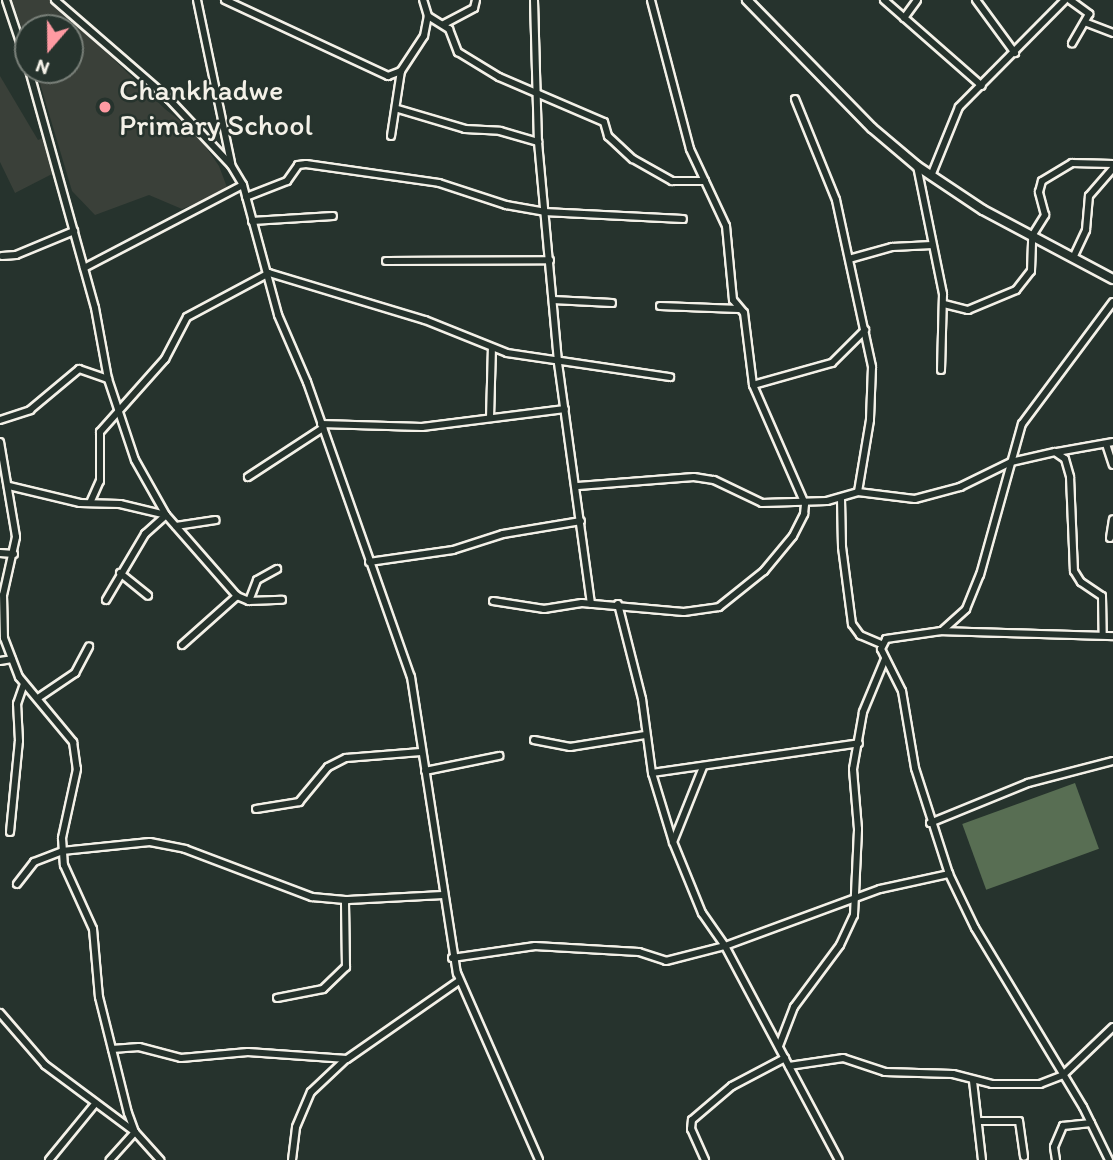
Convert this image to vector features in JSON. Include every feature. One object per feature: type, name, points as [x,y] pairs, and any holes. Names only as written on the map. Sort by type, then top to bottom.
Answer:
[{"type":"street","points":[[6,0],[14,24]]},
{"type":"street","points":[[55,0],[169,99],[231,165],[243,185],[278,315],[322,426],[411,677],[452,958],[459,981],[539,1160]]},
{"type":"street","points":[[197,0],[231,165]]},
{"type":"street","points":[[225,0],[290,33],[355,58],[375,72],[388,76],[401,71],[417,50],[428,16],[423,0]]},
{"type":"street","points":[[444,24],[474,8],[475,0]]},
{"type":"street","points":[[534,0],[538,142],[558,363],[578,486],[591,604]]},
{"type":"street","points":[[493,601],[544,609],[618,604],[630,610],[684,612],[719,607],[745,590],[793,536],[805,503],[753,385],[741,309],[733,300],[726,226],[687,136],[651,0]]},
{"type":"street","points":[[884,0],[982,86]]},
{"type":"street","points":[[904,18],[917,0]]},
{"type":"street","points":[[976,0],[1015,53]]},
{"type":"street","points":[[931,176],[954,115],[1067,0],[1087,10],[1087,23],[1072,43]]},
{"type":"street","points":[[751,1],[872,128],[917,166],[1032,236],[1113,279]]},
{"type":"street","points":[[428,16],[444,24],[458,52],[536,95],[604,122],[608,136],[619,149],[662,176],[705,181]]},
{"type":"street","points":[[1087,23],[1113,33]]},
{"type":"street","points":[[391,136],[398,109],[401,71]]},
{"type":"street","points":[[33,84],[84,268],[108,379],[135,460],[166,515],[237,596],[249,601],[282,600]]},
{"type":"street","points":[[795,99],[836,200],[872,367],[871,404],[858,492]]},
{"type":"street","points":[[398,109],[465,129],[500,131],[538,142]]},
{"type":"street","points":[[944,304],[968,310],[1016,290],[1031,271],[1032,236],[1046,211],[1039,188],[1050,173],[1072,163],[1113,166]]},
{"type":"street","points":[[246,197],[284,183],[298,165],[306,164],[439,183],[506,205],[544,212],[683,219]]},
{"type":"street","points":[[917,166],[944,304],[941,370]]},
{"type":"street","points":[[1073,258],[1086,230],[1090,196],[1113,166]]},
{"type":"street","points":[[84,268],[243,185]]},
{"type":"street","points":[[252,221],[333,216]]},
{"type":"street","points":[[2,256],[16,256],[74,231]]},
{"type":"street","points":[[849,259],[892,247],[932,245]]},
{"type":"street","points":[[386,261],[550,260]]},
{"type":"street","points":[[90,503],[100,481],[98,436],[118,408],[165,359],[190,313],[269,274],[425,320],[492,348],[558,363],[670,377]]},
{"type":"street","points":[[554,300],[612,303]]},
{"type":"street","points":[[941,631],[962,615],[977,584],[1011,461],[1028,413],[1113,302]]},
{"type":"street","points":[[660,306],[741,309]]},
{"type":"street","points":[[753,385],[832,363],[865,330]]},
{"type":"street","points":[[490,418],[492,348]]},
{"type":"street","points":[[0,420],[30,410],[79,369],[108,379]]},
{"type":"street","points":[[248,477],[322,426],[422,427],[565,409]]},
{"type":"street","points":[[578,486],[694,477],[714,480],[762,503],[805,503],[841,499],[858,492],[924,498],[978,480],[1011,461],[1110,443],[1113,465]]},
{"type":"street","points":[[0,444],[16,537],[2,612],[12,659],[24,684],[68,733],[77,761],[62,852],[93,929],[99,997],[135,1132]]},
{"type":"street","points":[[1055,452],[1065,458],[1070,477],[1074,571],[1082,582],[1102,596],[1103,635]]},
{"type":"street","points":[[9,486],[90,503],[120,504],[166,515]]},
{"type":"street","points":[[841,499],[842,547],[852,624],[860,635],[881,644]]},
{"type":"street","points":[[106,600],[145,534],[166,515]]},
{"type":"street","points":[[1110,538],[1113,519]]},
{"type":"street","points":[[176,526],[216,520]]},
{"type":"street","points":[[369,562],[453,550],[503,534],[581,521]]},
{"type":"street","points":[[0,553],[14,554]]},
{"type":"street","points":[[249,601],[257,580],[277,569]]},
{"type":"street","points":[[120,573],[148,596]]},
{"type":"street","points":[[182,645],[237,596]]},
{"type":"street","points":[[618,604],[642,699],[652,773],[673,842],[702,913],[725,946],[839,1160]]},
{"type":"street","points":[[881,644],[886,639],[941,631],[1113,636]]},
{"type":"street","points":[[881,644],[906,707],[915,768],[930,823],[949,874],[975,928],[1091,1123],[1107,1160]]},
{"type":"street","points":[[38,698],[75,673],[89,648]]},
{"type":"street","points":[[0,661],[12,659]]},
{"type":"street","points":[[779,1047],[794,1007],[844,939],[857,897],[858,817],[852,779],[865,705],[885,659]]},
{"type":"street","points":[[10,832],[19,741],[17,704],[24,684]]},
{"type":"street","points":[[534,740],[570,747],[645,735]]},
{"type":"street","points":[[652,773],[859,743]]},
{"type":"street","points":[[256,809],[299,802],[328,767],[346,758],[421,752]]},
{"type":"street","points":[[425,771],[499,755]]},
{"type":"street","points":[[930,823],[1028,783],[1113,761]]},
{"type":"street","points":[[673,842],[703,767]]},
{"type":"street","points":[[17,884],[34,862],[62,852],[166,844],[304,894],[345,900],[443,895]]},
{"type":"street","points":[[452,958],[535,946],[639,952],[666,961],[725,946],[857,897],[949,874]]},
{"type":"street","points":[[277,998],[323,989],[346,967],[345,900]]},
{"type":"street","points":[[292,1160],[296,1127],[311,1092],[347,1059],[459,981]]},
{"type":"street","points":[[0,1013],[45,1065],[94,1105],[135,1132],[160,1160]]},
{"type":"street","points":[[789,1066],[842,1058],[885,1072],[953,1074],[973,1081],[1032,1085],[1063,1075],[1113,1027]]},
{"type":"street","points":[[111,1049],[139,1047],[181,1058],[248,1052],[347,1059]]},
{"type":"street","points":[[705,1160],[691,1129],[692,1120],[732,1086],[785,1058]]},
{"type":"street","points":[[973,1081],[981,1121],[982,1160]]},
{"type":"street","points":[[49,1160],[94,1105]]},
{"type":"street","points":[[981,1121],[1019,1121],[1024,1157]]},
{"type":"street","points":[[1056,1160],[1054,1147],[1063,1126],[1091,1123]]},
{"type":"street","points":[[110,1160],[135,1132]]},
{"type":"shaded area","name":"Chankhadwe Primary School","points":[[12,0],[52,0],[67,14],[17,14]]},
{"type":"shaded area","name":"Chankhadwe Primary School","points":[[84,31],[165,109],[196,133],[219,166],[228,190],[182,209],[149,195],[95,215],[72,191],[40,84],[84,84]]},
{"type":"shaded area","points":[[0,76],[38,140],[43,138],[52,174],[15,193],[0,162]]},
{"type":"green space","points":[[1075,783],[1099,849],[986,890],[962,824]]},
{"type":"place","name":"Chankhadwe Primary School","points":[[105,107]]}]
